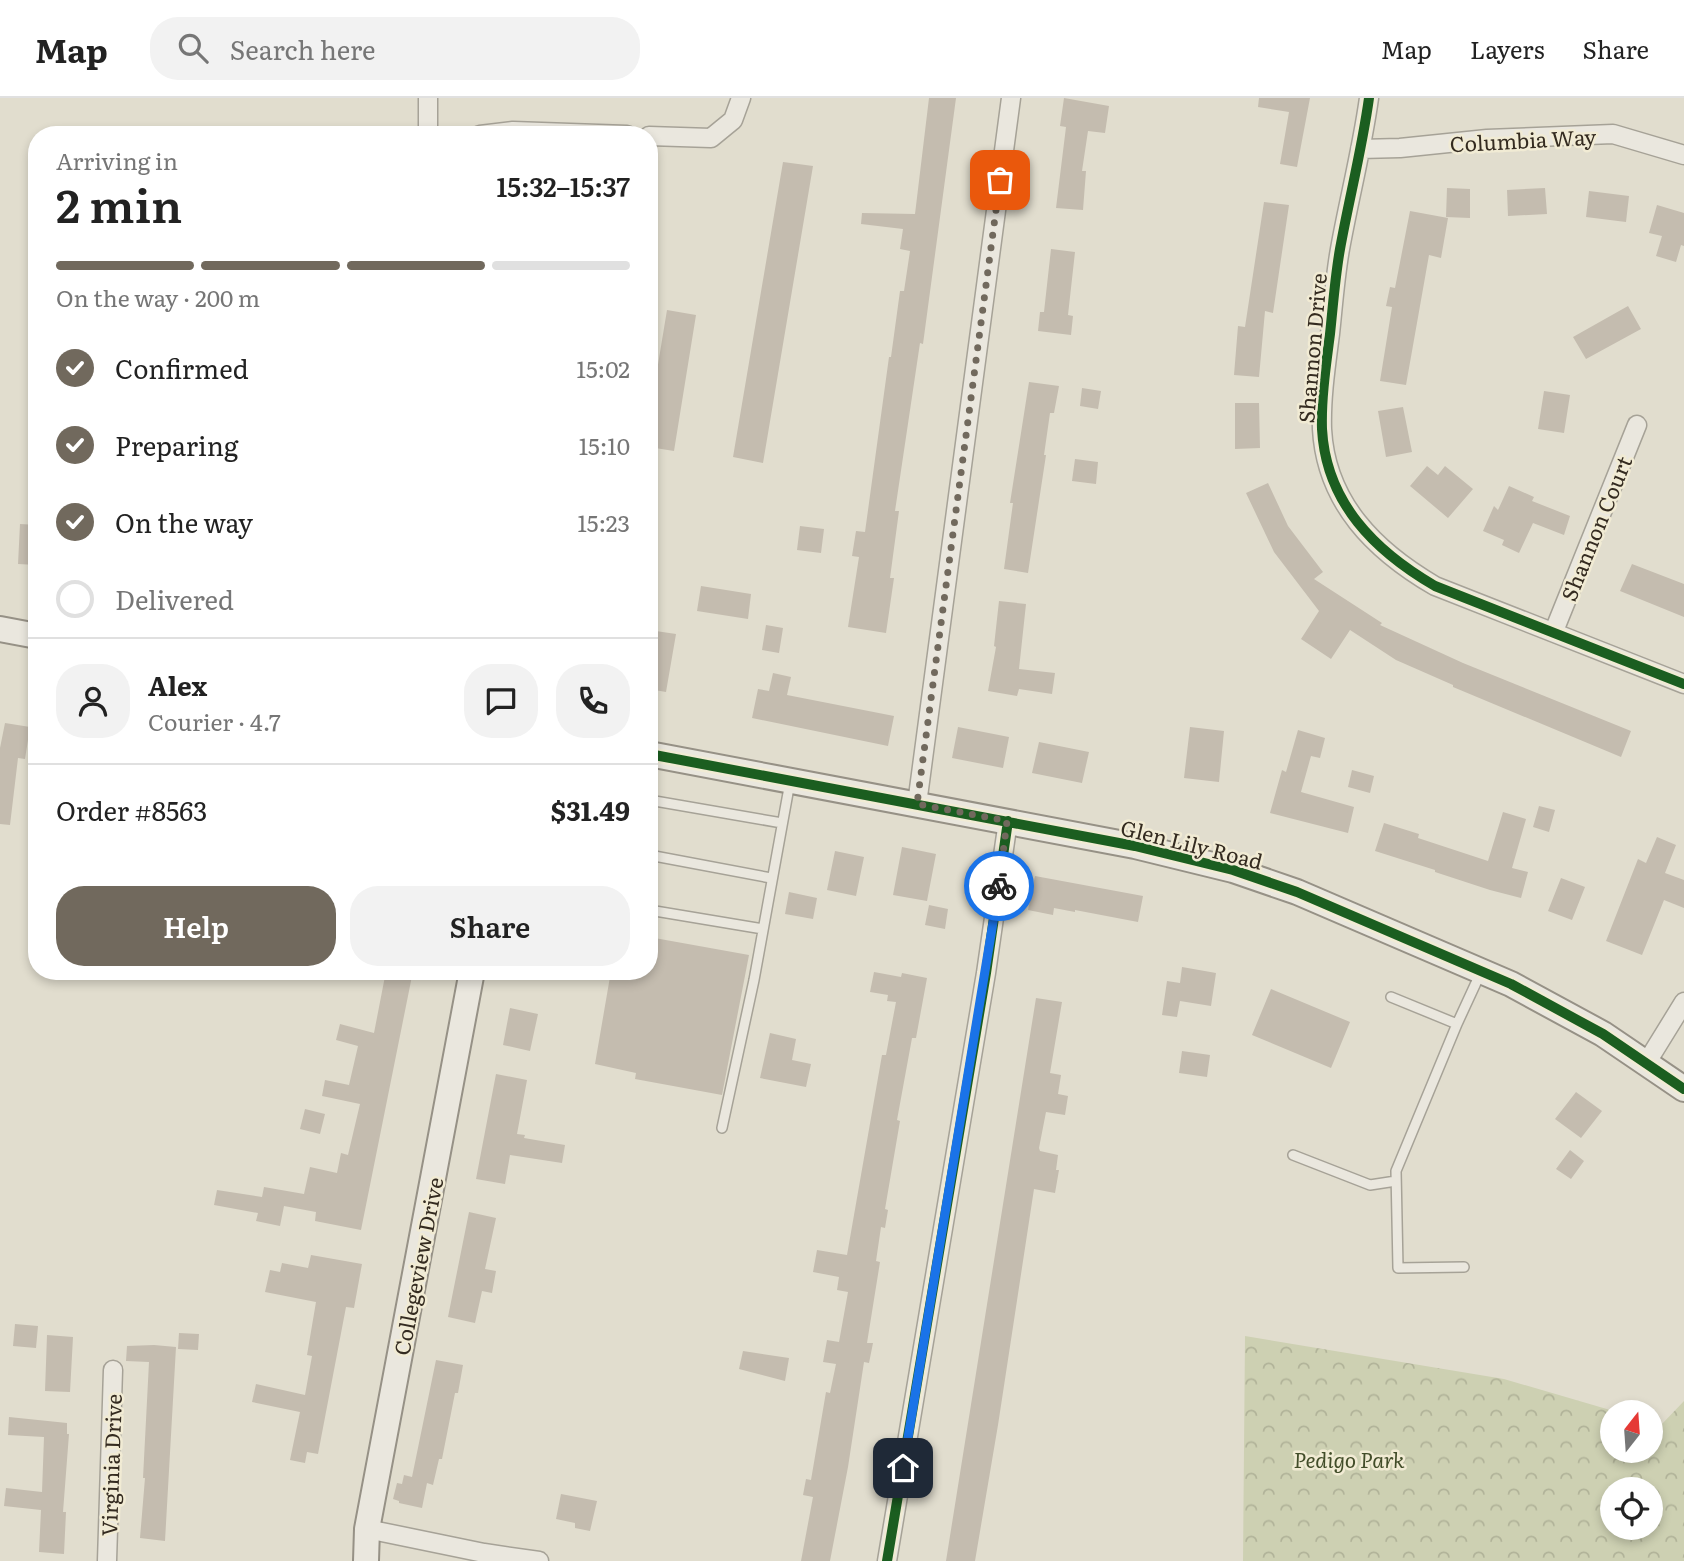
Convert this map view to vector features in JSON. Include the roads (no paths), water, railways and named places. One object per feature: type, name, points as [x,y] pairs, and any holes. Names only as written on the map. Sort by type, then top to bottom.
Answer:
[{"type":"street","points":[[428,98],[428,126]]},
{"type":"street","points":[[658,135],[710,138],[733,120],[741,98]]},
{"type":"street","points":[[917,804],[1010,98]]},
{"type":"street","name":"Shannon Drive","points":[[1370,98],[1339,253],[1322,407],[1324,445],[1337,489],[1352,516],[1371,540],[1406,569],[1435,586],[1684,684]]},
{"type":"street","name":"Columbia Way","points":[[1360,149],[1400,148],[1487,139],[1613,134],[1684,155]]},
{"type":"street","name":"Shannon Court","points":[[1554,631],[1637,425]]},
{"type":"street","points":[[0,629],[28,634]]},
{"type":"street","name":"Glen Lily Road","points":[[658,756],[1135,846],[1233,870],[1297,892],[1482,971],[1574,1017],[1647,1062],[1684,1089]]},
{"type":"street","points":[[887,1561],[988,960],[1007,821]]},
{"type":"street","name":"Collegeview Drive","points":[[366,1561],[367,1529],[470,980]]},
{"type":"street","points":[[1647,1062],[1684,1002]]},
{"type":"street","name":"Virginia Drive","points":[[107,1561],[113,1370]]},
{"type":"street","points":[[367,1529],[462,1549],[539,1561]]},
{"type":"lane","points":[[722,1128],[746,1022],[790,781]]},
{"type":"lane","points":[[658,802],[782,823]]},
{"type":"lane","points":[[658,857],[771,878]]},
{"type":"lane","points":[[658,912],[763,929]]},
{"type":"lane","points":[[1464,1267],[1398,1268],[1396,1171],[1482,971]]},
{"type":"lane","points":[[1391,997],[1457,1024]]},
{"type":"lane","points":[[1293,1155],[1370,1185],[1396,1181]]},
{"type":"park label","name":"Pedigo Park","points":[[1349,1458]]}]
